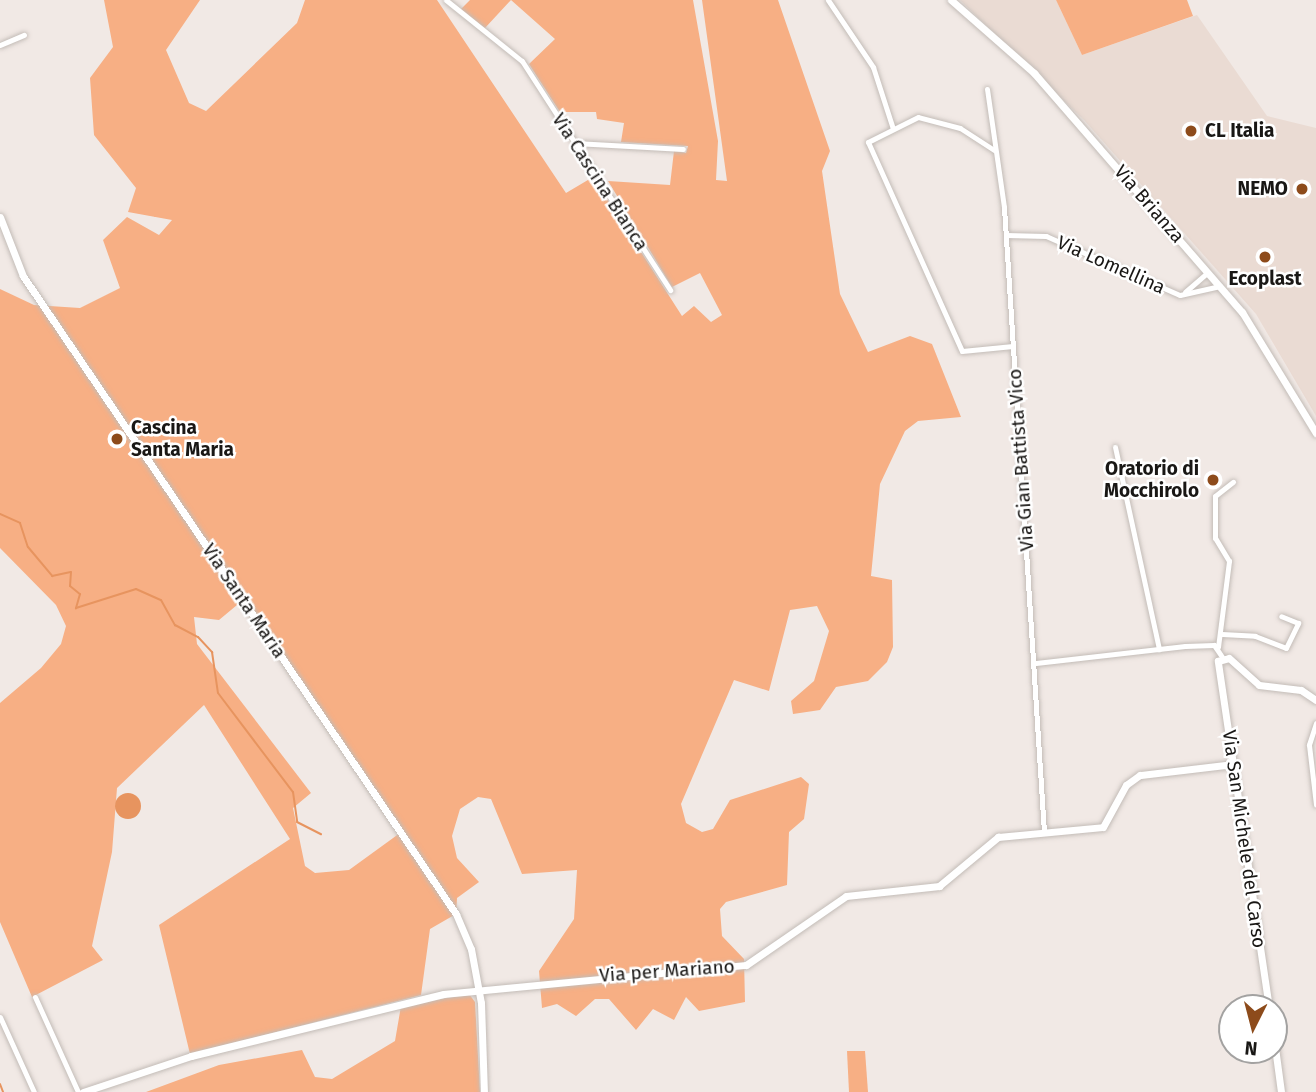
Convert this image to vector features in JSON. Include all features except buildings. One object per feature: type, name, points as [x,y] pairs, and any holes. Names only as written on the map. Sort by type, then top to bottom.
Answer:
[{"type":"street","name":"Via Cascina Bianca","points":[[446,0],[531,74],[670,290]]},
{"type":"street","points":[[828,0],[873,68],[893,129]]},
{"type":"street","name":"Via Brianza","points":[[951,0],[1034,73],[1220,286],[1316,433]]},
{"type":"street","points":[[0,46],[24,35]]},
{"type":"street","name":"Via Gian Battista Vico","points":[[987,89],[1006,235],[1036,663],[1044,832]]},
{"type":"street","points":[[996,152],[978,136],[918,117],[868,142],[962,351],[1013,346]]},
{"type":"street","points":[[576,143],[683,149]]},
{"type":"street","name":"Via Santa Maria","points":[[0,217],[23,276],[438,885],[467,937],[478,990],[484,1092]]},
{"type":"street","name":"Via Lomellina","points":[[1006,235],[1046,236],[1175,294],[1220,286]]},
{"type":"street","name":"Via Lomellina","points":[[1175,294],[1208,272]]},
{"type":"street","points":[[1115,447],[1159,649]]},
{"type":"street","points":[[1233,481],[1215,496],[1215,538],[1229,561],[1222,634],[1218,647],[1222,657],[1259,685],[1301,690],[1316,700]]},
{"type":"street","points":[[1222,634],[1255,636],[1286,649],[1298,623],[1281,616]]},
{"type":"street","points":[[1036,663],[1159,649],[1218,647]]},
{"type":"street","name":"Via San Michele del Carso","points":[[1222,657],[1218,671],[1267,994]]},
{"type":"street","points":[[1316,723],[1309,745],[1316,805]]},
{"type":"street","name":"Via per Mariano","points":[[80,1092],[191,1056],[478,990],[746,965],[839,900],[939,886],[990,841],[1044,832],[1103,827],[1126,785],[1140,775],[1234,764]]},
{"type":"street","points":[[35,997],[80,1092]]},
{"type":"street","points":[[0,1017],[34,1092]]},
{"type":"street","points":[[1277,1064],[1281,1092]]},
{"type":"shaded area","points":[[104,0],[200,0],[166,50],[189,103],[206,111],[297,23],[305,0],[437,0],[566,193],[593,177],[682,316],[694,306],[711,322],[722,315],[700,273],[672,287],[608,181],[670,185],[674,151],[686,153],[688,146],[621,142],[624,123],[597,119],[596,112],[560,112],[529,64],[555,39],[511,0],[693,0],[718,141],[716,180],[727,181],[702,0],[778,0],[830,151],[822,171],[840,294],[868,352],[910,336],[932,344],[961,417],[918,421],[905,431],[880,484],[871,576],[892,580],[893,647],[887,662],[868,681],[836,687],[820,710],[793,714],[791,701],[814,681],[829,631],[817,606],[790,610],[769,691],[734,680],[681,804],[686,823],[702,832],[713,829],[730,800],[801,777],[809,784],[804,819],[789,832],[787,885],[726,902],[720,909],[722,936],[744,959],[745,1002],[699,1011],[686,997],[674,1020],[653,1009],[636,1030],[609,999],[595,999],[576,1016],[557,1004],[542,1008],[539,971],[574,919],[577,870],[522,874],[491,799],[478,797],[460,809],[452,836],[457,858],[479,882],[457,898],[456,914],[430,929],[421,995],[190,1054],[159,925],[290,839],[204,705],[117,788],[112,852],[92,946],[103,960],[32,997],[0,922],[0,703],[41,668],[61,644],[66,626],[56,605],[0,548],[0,289],[34,305],[80,308],[120,288],[103,240],[127,217],[159,235],[172,220],[128,212],[136,188],[94,135],[90,78],[113,47]],"holes":[[[243,600],[400,833],[349,870],[315,873],[305,866],[293,808],[311,793],[197,644],[194,617],[219,620]]]},
{"type":"shaded area","points":[[470,0],[511,0],[485,28],[460,10]]},
{"type":"shaded area","points":[[960,0],[1056,0],[1082,55],[1197,15],[1267,116],[1316,128],[1316,416],[1256,314],[1084,120]]},
{"type":"shaded area","points":[[1056,0],[1187,0],[1193,16],[1082,55]]},
{"type":"shaded area","points":[[128,793],[137,797],[141,806],[137,815],[128,819],[119,815],[115,806],[119,797]]},
{"type":"shaded area","points":[[469,994],[475,1002],[480,1092],[146,1092],[219,1065],[302,1050],[315,1077],[332,1079],[395,1041],[401,1006]]},
{"type":"shaded area","points":[[847,1051],[865,1051],[868,1092],[849,1092]]},
{"type":"waterway","points":[[0,514],[20,523],[28,547],[52,576],[71,572],[70,586],[80,594],[76,608],[136,589],[161,600],[175,625],[198,637],[212,652],[218,693],[293,792],[297,822],[321,834]]},
{"type":"waterway","points":[[0,1084],[3,1092]]},
{"type":"place","name":"CL Italia","points":[[1191,131]]},
{"type":"place","name":"NEMO","points":[[1302,189]]},
{"type":"place","name":"Ecoplast","points":[[1265,257]]},
{"type":"place","name":"Cascina Santa Maria","points":[[117,439]]},
{"type":"place","name":"Oratorio di Mocchirolo","points":[[1213,480]]}]
